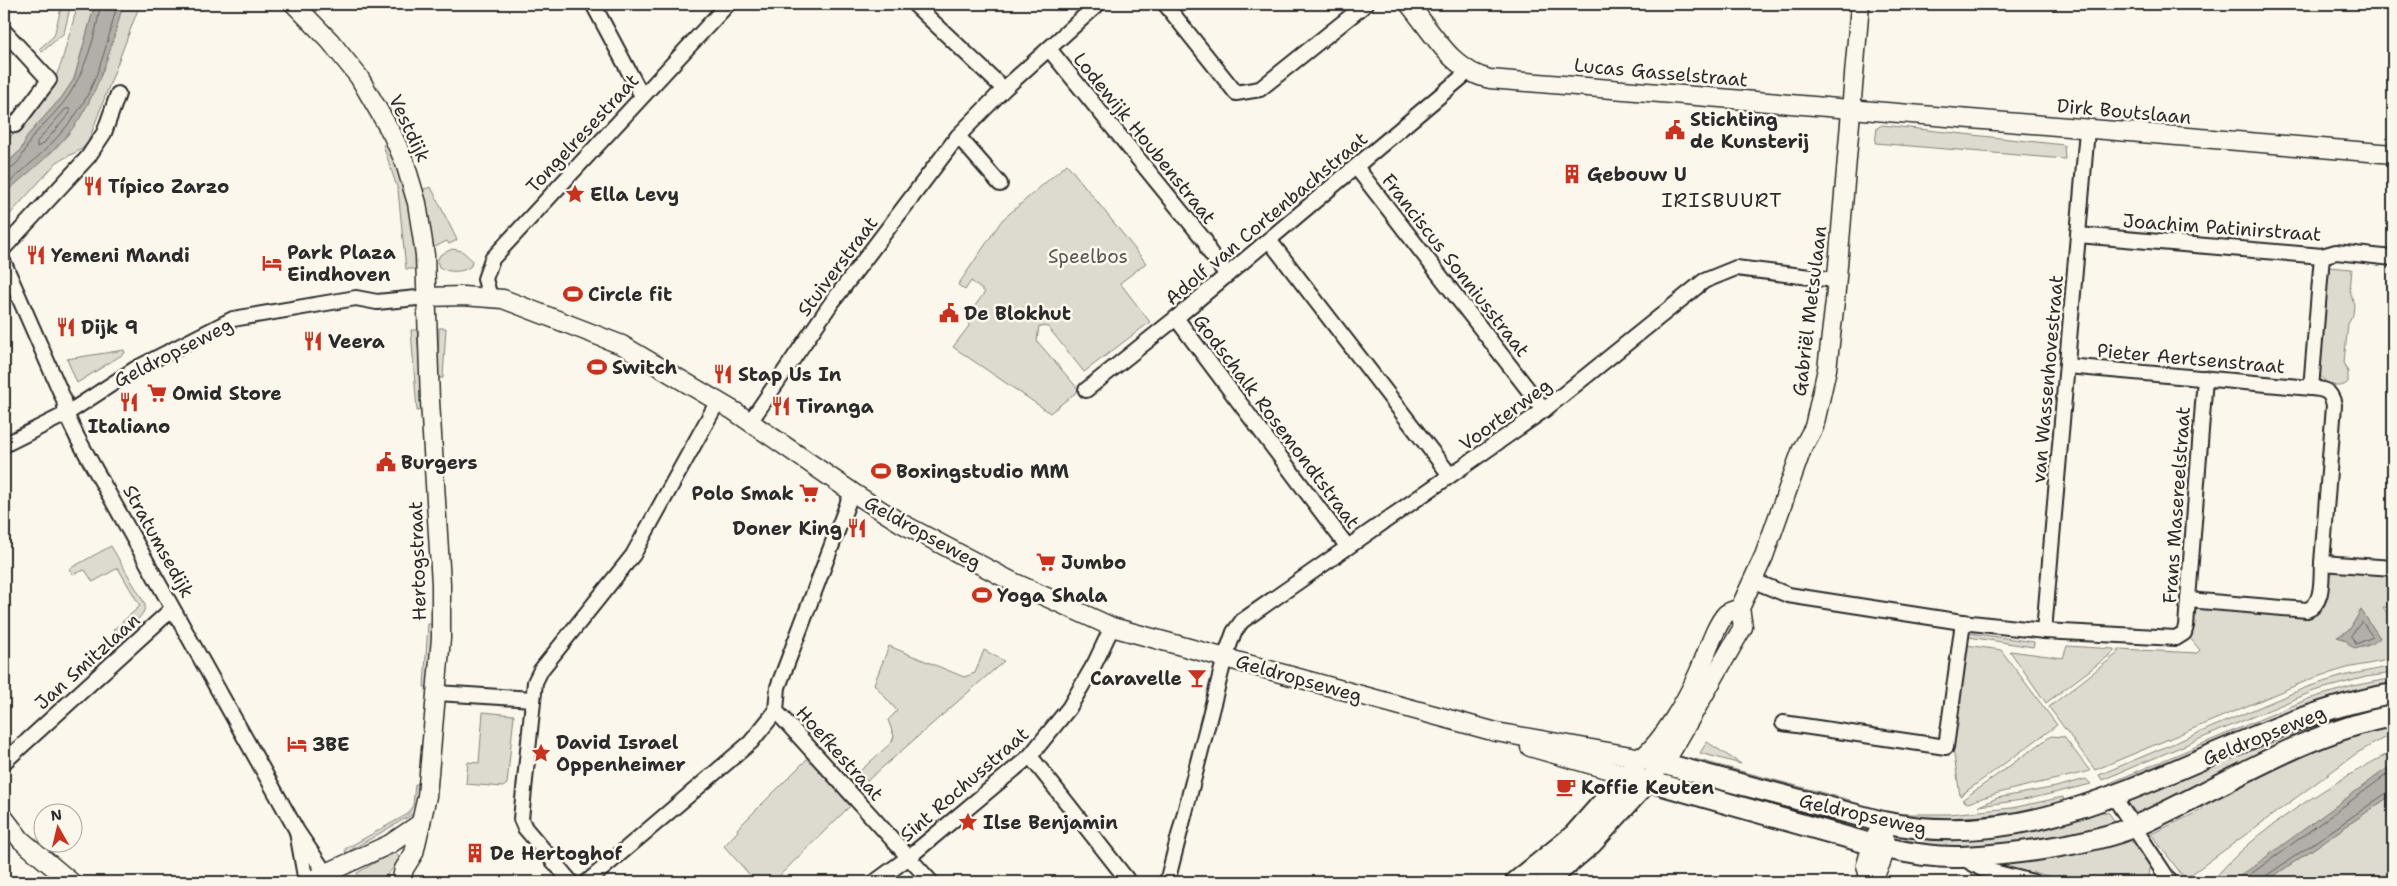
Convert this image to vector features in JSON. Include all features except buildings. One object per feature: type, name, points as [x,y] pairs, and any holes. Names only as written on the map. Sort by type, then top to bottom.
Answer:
[{"type":"main road","name":"Geldropseweg","points":[[1642,758],[1912,829],[1961,830],[2034,821],[2114,797],[2300,718],[2364,699],[2393,694]]},
{"type":"main road","name":"Geldropseweg","points":[[1648,781],[1879,846],[1914,854],[1960,857],[2058,846],[2134,826],[2326,734],[2361,722],[2393,716]]},
{"type":"main road","points":[[1516,882],[1574,835],[1642,758]]},
{"type":"main road","points":[[1546,882],[1592,843],[1648,781]]},
{"type":"street","name":"Vestdijk","points":[[294,4],[330,41],[359,77],[375,101],[399,148],[417,203],[426,255],[428,303]]},
{"type":"street","name":"Tongelresestraat","points":[[490,297],[485,279],[492,259],[728,4]]},
{"type":"street","points":[[914,4],[1004,89]]},
{"type":"street","name":"Stuiverstraat","points":[[750,422],[830,305],[958,136],[1004,89],[1098,4]]},
{"type":"street","points":[[1165,4],[1236,93],[1260,89],[1366,4]]},
{"type":"street","points":[[1409,4],[1456,62],[1468,72]]},
{"type":"street","name":"Gabriël Metsulaan","points":[[1642,758],[1654,747],[1668,726],[1697,676],[1713,638],[1726,614],[1740,608],[1754,581],[1782,510],[1802,449],[1814,427],[1830,345],[1860,4]]},
{"type":"street","points":[[598,6],[642,96]]},
{"type":"street","points":[[4,31],[49,80],[15,125]]},
{"type":"street","name":"Lodewijk Houbenstraat","points":[[1050,49],[1205,241],[1208,250],[1227,275]]},
{"type":"street","name":"Lucas Gasselstraat","points":[[1468,72],[1490,79],[1851,109]]},
{"type":"street","name":"Adolf van Cortenbachstraat","points":[[1086,390],[1176,318],[1468,72]]},
{"type":"street","points":[[4,248],[88,157],[104,133],[118,94]]},
{"type":"street","name":"Dirk Boutslaan","points":[[1851,109],[2393,154]]},
{"type":"street","name":"van Wassenhovestraat","points":[[2044,631],[2087,130]]},
{"type":"street","points":[[958,136],[1000,184]]},
{"type":"street","name":"Franciscus Sonniusstraat","points":[[1356,167],[1544,410]]},
{"type":"street","name":"Joachim Patinirstraat","points":[[2078,235],[2322,256],[2336,252],[2393,258]]},
{"type":"street","points":[[1269,240],[1450,475]]},
{"type":"street","points":[[2311,388],[2322,256]]},
{"type":"street","name":"Stratumsedijk","points":[[4,263],[64,400],[66,414],[78,439],[297,831],[328,878]]},
{"type":"street","name":"Voorterweg","points":[[1167,882],[1225,657],[1234,632],[1242,620],[1544,410],[1704,281],[1736,268],[1835,280]]},
{"type":"street","name":"Geldropseweg","points":[[428,303],[490,297],[525,307],[622,345],[718,401],[901,523],[1011,581],[1112,627],[1496,732],[1642,758]]},
{"type":"street","name":"Geldropseweg","points":[[4,446],[66,414],[135,369],[233,319],[356,298],[377,302],[525,307]]},
{"type":"street","name":"Hertogstraat","points":[[387,882],[402,876],[414,853],[427,796],[441,638],[441,584],[430,401],[428,303]]},
{"type":"street","name":"Godschalk Rosemondtstraat","points":[[1176,318],[1348,546]]},
{"type":"street","name":"Pieter Aertsenstraat","points":[[2067,366],[2324,389],[2332,395],[2334,405],[2322,563]]},
{"type":"street","name":"Frans Masereelstraat","points":[[2044,631],[2168,639],[2176,638],[2184,633],[2205,378]]},
{"type":"street","points":[[571,882],[525,828],[521,819],[532,699],[537,676],[633,555],[718,401]]},
{"type":"street","name":"Hoefkestraat","points":[[852,492],[778,687],[776,711],[931,882]]},
{"type":"street","points":[[2188,600],[2307,610],[2314,608],[2319,601],[2322,563],[2393,568]]},
{"type":"street","points":[[1754,581],[1788,596],[1963,622],[2044,631]]},
{"type":"street","points":[[1648,781],[1671,752],[1744,627],[1740,608]]},
{"type":"street","name":"Jan Smitzlaan","points":[[4,762],[172,609]]},
{"type":"street","points":[[1783,723],[1946,747],[1963,622]]},
{"type":"street","name":"Sint Rochusstraat","points":[[875,882],[910,857],[1030,756],[1069,708],[1095,663],[1112,627]]},
{"type":"street","points":[[436,692],[532,699]]},
{"type":"street","points":[[587,882],[751,742],[776,711]]},
{"type":"street","name":"Geldropseweg","points":[[1496,732],[1536,749],[1648,781]]},
{"type":"street","points":[[1030,756],[1129,882]]},
{"type":"street","points":[[2114,797],[2170,882]]},
{"type":"street","points":[[4,818],[22,840],[71,882]]},
{"type":"street","points":[[1870,881],[1880,869],[1879,846],[1883,822]]},
{"type":"street","points":[[306,882],[328,878],[390,844],[421,823]]},
{"type":"street","name":"Stratumsedijk","points":[[297,831],[306,882]]},
{"type":"street","points":[[4,833],[22,840]]},
{"type":"street","name":"Geldropseweg","points":[[1960,857],[1982,869],[2033,882]]},
{"type":"green space","points":[[62,4],[71,4],[64,33],[42,52],[39,49],[54,36]]},
{"type":"green space","points":[[78,4],[95,4],[74,79],[62,97],[27,136],[21,150],[4,166],[4,145],[53,83],[61,64]]},
{"type":"green space","points":[[123,4],[140,4],[88,142],[82,149],[57,162],[4,221],[4,194],[51,152],[79,119]]},
{"type":"green space","points":[[1882,125],[2064,145],[2065,159],[1875,143],[1877,128]]},
{"type":"green space","points":[[389,143],[406,188],[420,269],[406,269],[398,190],[383,145]]},
{"type":"green space","name":"Speelbos","points":[[1067,164],[1146,263],[1120,283],[1150,322],[1084,372],[1048,327],[1039,326],[1037,341],[1079,390],[1050,413],[953,347],[969,326],[967,317],[985,292],[971,281],[965,290],[958,285],[1002,220]]},
{"type":"green space","points":[[431,187],[457,240],[449,244],[447,241],[432,248],[421,190]]},
{"type":"green space","points":[[452,249],[462,251],[472,260],[471,266],[464,270],[455,271],[439,267],[437,261],[440,255]]},
{"type":"green space","points":[[2328,267],[2352,269],[2350,290],[2354,305],[2353,315],[2348,324],[2344,362],[2348,372],[2348,382],[2340,386],[2327,382],[2318,371]]},
{"type":"green space","points":[[439,328],[446,328],[443,378],[438,378]]},
{"type":"green space","points":[[411,330],[417,330],[423,410],[417,411]]},
{"type":"green space","points":[[124,350],[125,353],[77,383],[67,359]]},
{"type":"green space","points":[[111,546],[145,604],[139,618],[118,636],[113,630],[140,606],[118,568],[93,582],[85,570],[73,574],[69,569]]},
{"type":"green space","points":[[2336,570],[2393,574],[2393,608],[2383,607],[2393,622],[2393,659],[2347,668],[2311,679],[2095,770],[2049,707],[2117,654],[2119,649],[2197,653],[2200,650],[2189,637],[2193,613],[2199,608],[2315,613],[2325,600],[2329,576]],"holes":[[[2361,610],[2380,638],[2365,647],[2350,646],[2347,641],[2338,637],[2350,629]]]},
{"type":"green space","points":[[428,624],[434,624],[430,687],[424,687]]},
{"type":"green space","points":[[1969,633],[2034,642],[2034,644],[2033,647],[1969,637]]},
{"type":"green space","points":[[1966,645],[2001,650],[2057,725],[1960,796],[1952,740]]},
{"type":"green space","points":[[889,646],[964,677],[975,673],[984,650],[1004,661],[867,781],[859,772],[892,742],[894,736],[888,720],[897,711],[874,684]]},
{"type":"green space","points":[[2067,646],[2114,649],[2114,652],[2046,703],[2010,651],[2063,658]]},
{"type":"green space","points":[[2393,666],[2393,673],[2366,677],[2314,691],[2102,780],[2099,775],[2307,687],[2343,676]]},
{"type":"green space","points":[[2393,678],[2393,683],[2320,701],[2285,714],[2111,787],[2110,783],[2308,699],[2353,686]]},
{"type":"green space","points":[[2393,702],[2393,709],[2137,814],[2127,802],[2306,724]]},
{"type":"green space","points":[[483,712],[514,715],[507,784],[503,787],[466,784],[468,762],[479,763]]},
{"type":"green space","points":[[2393,726],[2393,733],[2357,753],[2185,879],[2151,834],[2202,810],[2201,804],[2313,749],[2362,733]]},
{"type":"green space","points":[[2051,736],[2064,737],[2090,771],[2013,789],[1968,803],[1962,800]]},
{"type":"green space","points":[[1707,742],[1741,764],[1700,753]]},
{"type":"green space","points":[[2393,751],[2393,764],[2247,872],[2232,882],[2212,882],[2228,863],[2271,826],[2321,792]]},
{"type":"green space","points":[[809,757],[850,806],[773,882],[756,882],[724,846],[738,831],[737,829]]},
{"type":"green space","points":[[1695,759],[1850,800],[1849,805],[1701,765]]},
{"type":"green space","points":[[1684,777],[1845,818],[1842,830],[1680,785]]},
{"type":"green space","points":[[2086,779],[2091,784],[2029,799],[1979,806],[1997,798],[2056,787]]},
{"type":"green space","points":[[415,784],[421,784],[416,811],[413,814],[346,853],[345,849],[408,814],[413,805]]},
{"type":"green space","points":[[2393,794],[2393,882],[2265,882]]},
{"type":"green space","points":[[2063,797],[2064,803],[1973,819],[1937,821],[1900,816],[1903,814],[1948,814],[2012,808]]},
{"type":"green space","points":[[2098,811],[2109,813],[2115,822],[2061,835],[2006,844],[1951,847],[1896,844],[1897,833],[1938,838],[2061,822]]},
{"type":"green space","points":[[2128,837],[2150,866],[2149,877],[2145,882],[2069,882],[2033,872],[2025,875],[1989,865]]},
{"type":"green space","points":[[395,851],[400,859],[388,874],[375,881],[361,882],[357,873]]},
{"type":"water","points":[[95,4],[123,4],[111,48],[94,91],[80,118],[64,139],[45,159],[4,194],[4,166],[21,150],[27,136],[62,97],[74,79]]},
{"type":"water","points":[[2361,610],[2380,638],[2372,644],[2355,649],[2344,639],[2337,637],[2350,629]]},
{"type":"water","points":[[2393,764],[2393,794],[2265,882],[2232,882]]},
{"type":"place","name":"Stichting de Kunsterij","points":[[1675,130]]},
{"type":"place","name":"Gebouw U","points":[[1572,174]]},
{"type":"place","name":"Típico Zarzo","points":[[93,186]]},
{"type":"place","name":"Ella Levy","points":[[575,194]]},
{"type":"place","name":"Yemeni Mandi","points":[[36,255]]},
{"type":"place","name":"Park Plaza Eindhoven","points":[[272,263]]},
{"type":"place","name":"Circle fit","points":[[573,294]]},
{"type":"place","name":"De Blokhut","points":[[949,313]]},
{"type":"place","name":"Dijk 9","points":[[66,327]]},
{"type":"place","name":"Veera","points":[[313,341]]},
{"type":"place","name":"Switch","points":[[597,367]]},
{"type":"place","name":"Stap Us In","points":[[723,374]]},
{"type":"place","name":"Omid Store","points":[[157,393]]},
{"type":"place","name":"Italiano","points":[[129,402]]},
{"type":"place","name":"Tiranga","points":[[781,406]]},
{"type":"place","name":"Burgers","points":[[386,462]]},
{"type":"place","name":"Boxingstudio MM","points":[[881,471]]},
{"type":"place","name":"Polo Smak","points":[[809,493]]},
{"type":"place","name":"Doner King","points":[[857,528]]},
{"type":"place","name":"Jumbo","points":[[1046,562]]},
{"type":"place","name":"Yoga Shala","points":[[982,595]]},
{"type":"place","name":"Caravelle","points":[[1197,678]]},
{"type":"place","name":"3BE","points":[[297,744]]},
{"type":"place","name":"David Israel Oppenheimer","points":[[541,753]]},
{"type":"place","name":"Koffie Keuten","points":[[1566,787]]},
{"type":"place","name":"Ilse Benjamin","points":[[968,822]]},
{"type":"place","name":"De Hertoghof","points":[[475,853]]},
{"type":"district","name":"IRISBUURT","points":[[1722,200]]}]
